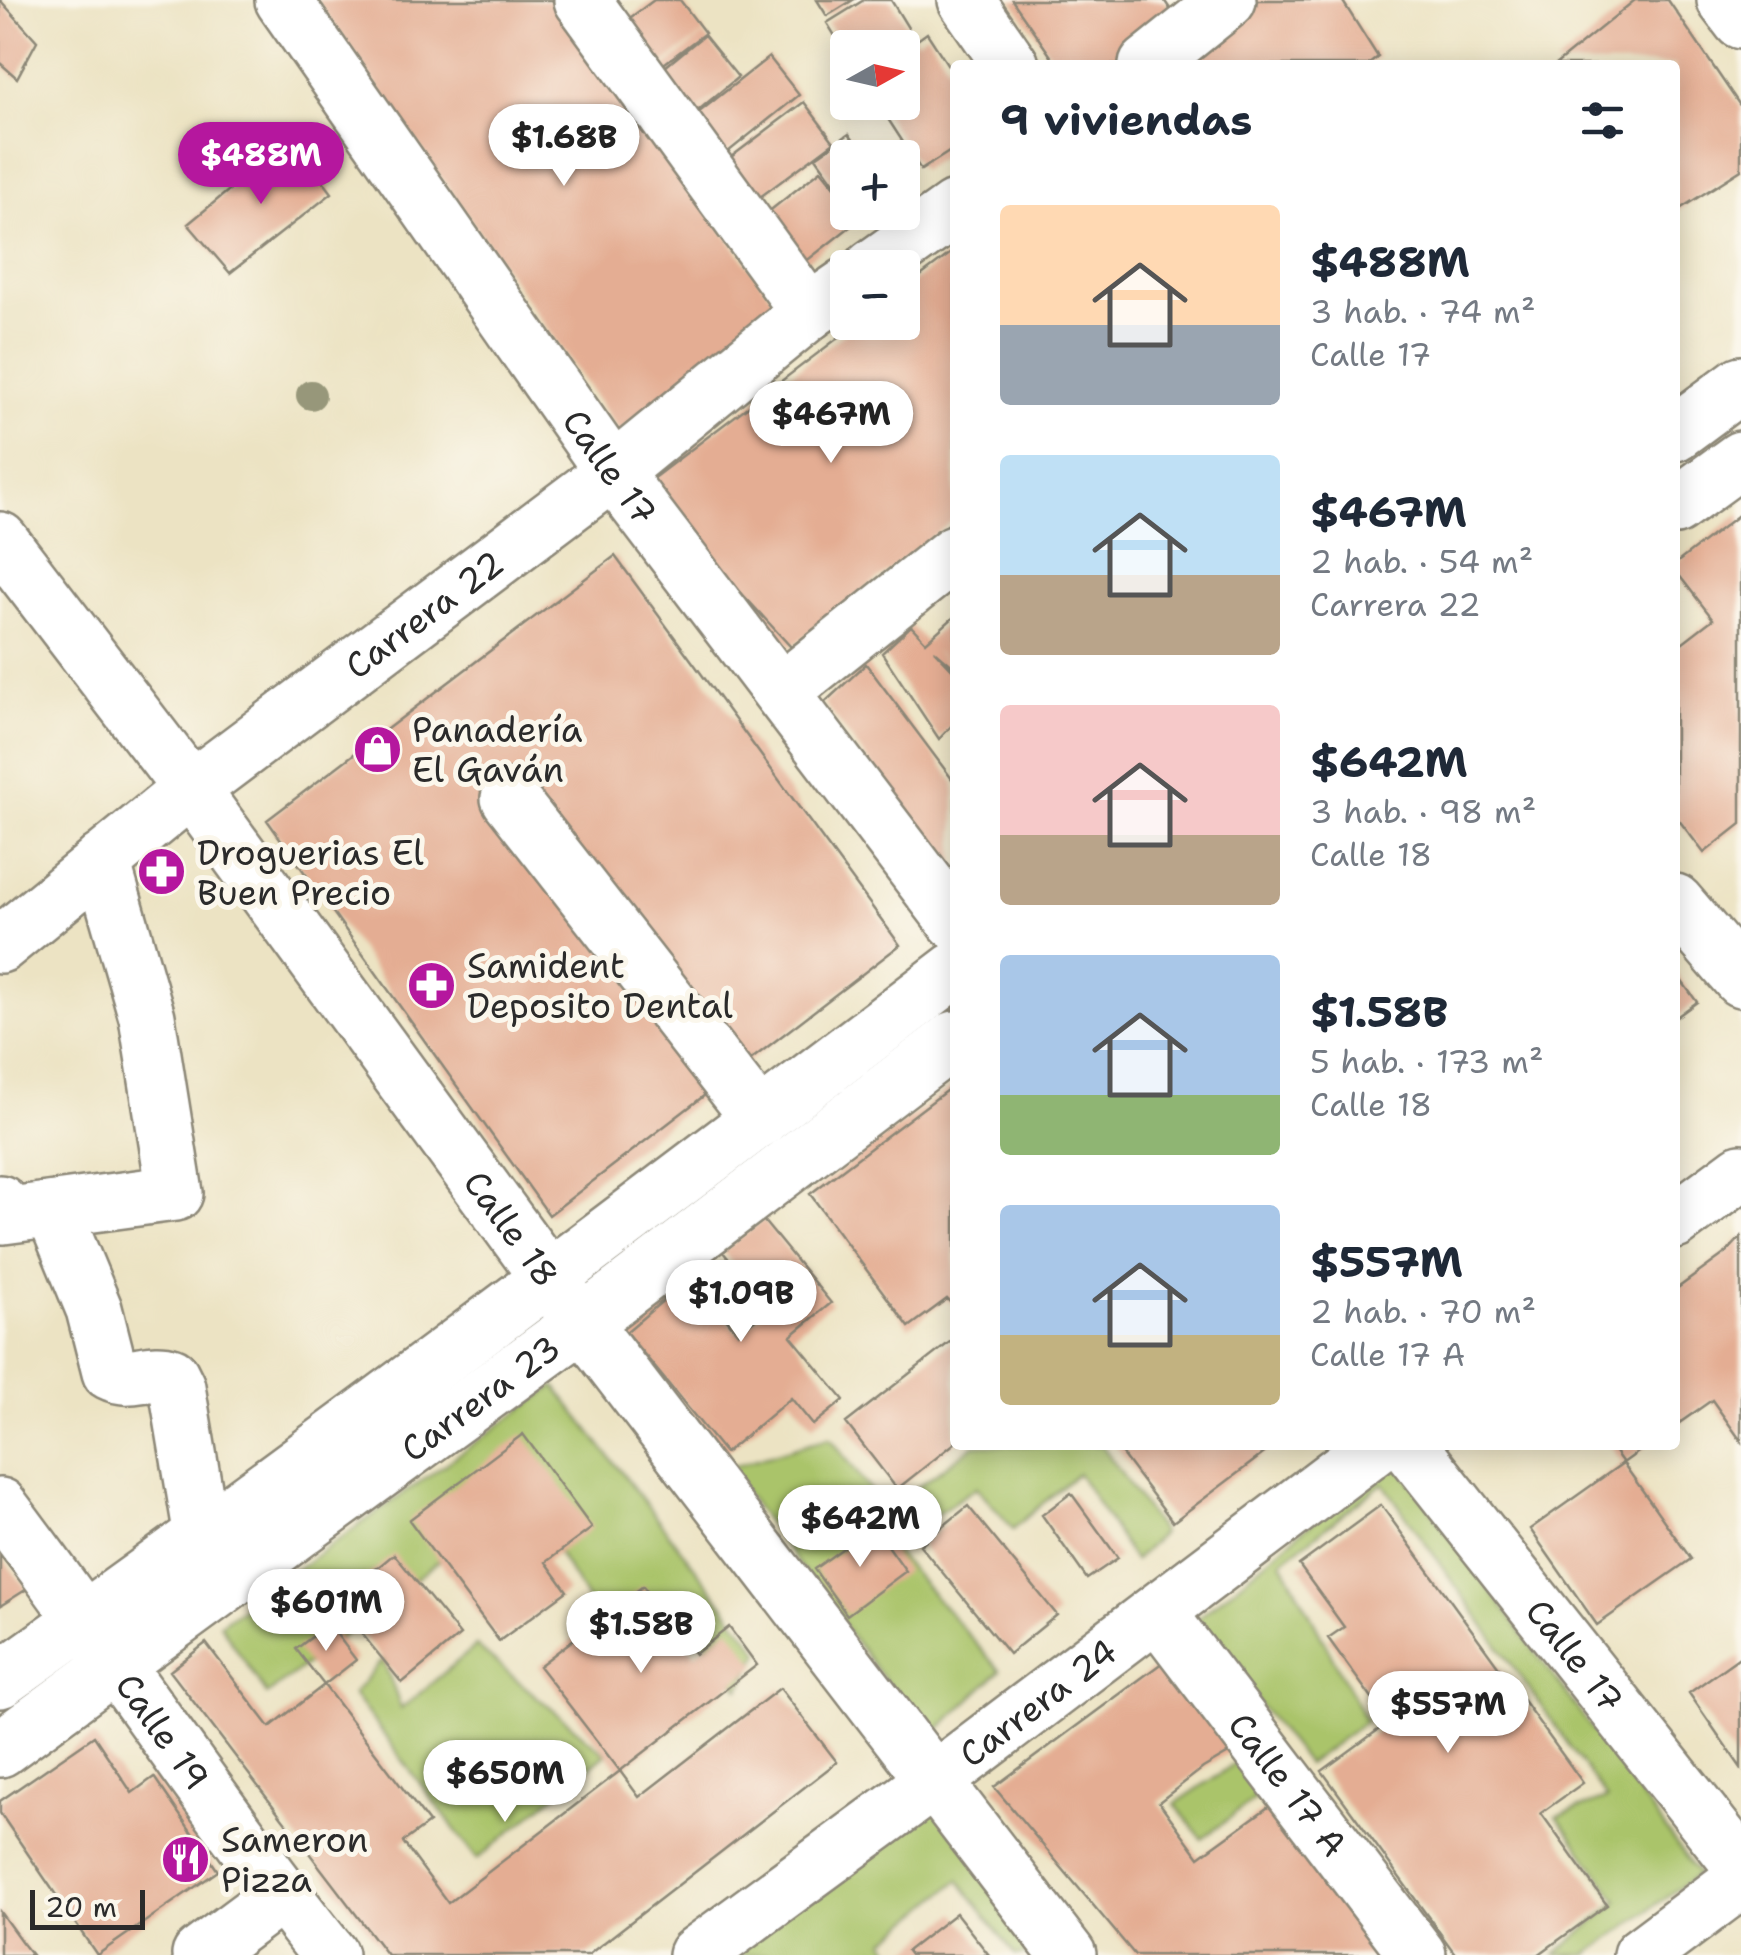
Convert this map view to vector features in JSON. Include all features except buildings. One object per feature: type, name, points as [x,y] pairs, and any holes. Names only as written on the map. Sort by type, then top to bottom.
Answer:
[{"type":"street","name":"Calle 17","points":[[284,0],[613,472],[950,915]]},
{"type":"street","points":[[582,0],[828,299]]},
{"type":"street","points":[[966,0],[1008,60]]},
{"type":"street","points":[[1153,60],[1228,0]]},
{"type":"street","points":[[1725,0],[1741,21]]},
{"type":"street","points":[[897,250],[950,213]]},
{"type":"street","name":"Carrera 22","points":[[0,945],[191,789],[613,472],[828,299]]},
{"type":"street","points":[[1680,429],[1741,384]]},
{"type":"street","points":[[1680,502],[1741,459]]},
{"type":"street","name":"Calle 18","points":[[0,540],[191,789],[582,1323],[1068,1955]]},
{"type":"street","points":[[781,692],[950,556]]},
{"type":"street","points":[[509,798],[760,1119]]},
{"type":"street","points":[[102,862],[147,1017],[175,1193],[26,1206],[94,1309],[110,1372],[128,1378],[161,1372],[170,1376],[177,1388],[202,1536]]},
{"type":"street","points":[[1680,908],[1741,980]]},
{"type":"street","name":"Carrera 23","points":[[0,1680],[549,1279],[950,974]]},
{"type":"street","name":"Carrera 23","points":[[0,1750],[582,1323],[950,1043]]},
{"type":"street","points":[[1680,1217],[1741,1172]]},
{"type":"street","name":"Carrera 24","points":[[696,1955],[1371,1450]]},
{"type":"street","name":"Calle 17","points":[[1413,1450],[1741,1865]]},
{"type":"street","name":"Calle 19","points":[[0,1506],[330,1955]]},
{"type":"street","name":"Calle 17 A","points":[[1158,1613],[1418,1955]]},
{"type":"street","points":[[1641,1955],[1741,1880]]},
{"type":"street","points":[[200,1955],[282,1894]]},
{"type":"green space","points":[[555,1386],[760,1652],[740,1689],[678,1609],[618,1651],[523,1495],[267,1695],[220,1624]]},
{"type":"green space","points":[[830,1437],[886,1511],[967,1450],[1105,1450],[1162,1533],[1134,1561],[1078,1473],[1013,1529],[977,1487],[889,1545],[1000,1671],[928,1739],[727,1468]]},
{"type":"green space","points":[[1392,1456],[1698,1874],[1587,1955],[1555,1955],[1618,1901],[1557,1816],[1607,1799],[1383,1483],[1282,1561],[1366,1721],[1307,1764],[1193,1622]]},
{"type":"green space","points":[[476,1646],[606,1754],[477,1859],[353,1694],[383,1659],[401,1709]]},
{"type":"green space","points":[[1240,1760],[1262,1793],[1202,1839],[1175,1804]]},
{"type":"green space","points":[[929,1802],[1050,1955],[1015,1955],[959,1880],[885,1941],[894,1955],[722,1955]]},
{"type":"place","name":"Panadería El Gaván","points":[[377,749]]},
{"type":"place","name":"Droguerias El Buen Precio","points":[[162,872]]},
{"type":"place","name":"Samident Deposito Dental","points":[[432,985]]},
{"type":"place","name":"Sameron Pizza","points":[[186,1859]]}]
